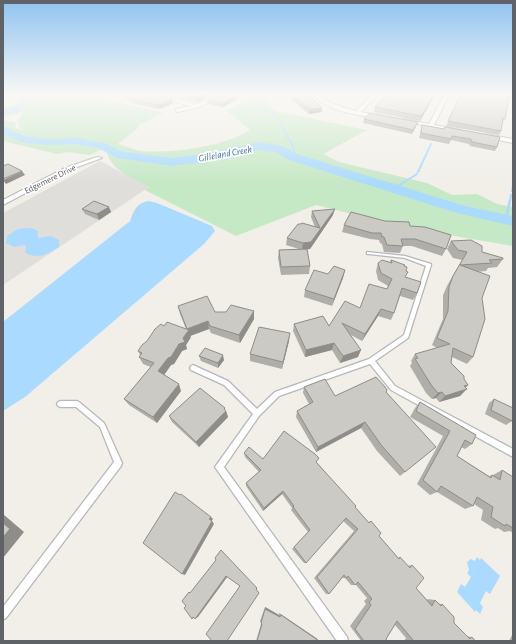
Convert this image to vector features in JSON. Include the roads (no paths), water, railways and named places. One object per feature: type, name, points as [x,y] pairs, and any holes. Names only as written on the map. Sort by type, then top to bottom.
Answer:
[{"type":"street","points":[[426,125],[468,133]]},
{"type":"street","points":[[483,136],[513,141]]},
{"type":"street","name":"Edgemere Drive","points":[[3,203],[67,169],[99,158]]},
{"type":"lane","points":[[343,641],[219,467],[257,414],[277,394],[370,361],[406,336],[429,265],[405,257],[369,253]]},
{"type":"lane","points":[[370,361],[393,388],[513,453]]},
{"type":"lane","points":[[193,368],[226,383],[257,414]]},
{"type":"lane","points":[[3,615],[118,463],[102,425],[77,404],[60,404]]},
{"type":"water","points":[[148,201],[157,203],[212,226],[215,231],[204,244],[25,397],[3,411],[3,322],[130,221],[136,208]]},
{"type":"water","points":[[31,228],[38,231],[38,238],[51,236],[59,240],[59,247],[46,254],[34,256],[25,253],[26,245],[14,247],[6,243],[7,236],[18,229]]},
{"type":"water","points":[[477,557],[480,560],[481,558],[500,576],[490,594],[486,591],[480,603],[483,607],[480,614],[476,610],[475,612],[457,592],[461,584],[465,587],[471,577],[467,573],[469,570],[467,562],[471,559],[475,561]]},
{"type":"waterway","points":[[282,125],[290,142]]},
{"type":"waterway","name":"Gilleland Creek","points":[[3,129],[21,139],[46,142],[77,141],[101,145],[117,154],[172,162],[204,158],[259,146],[278,149],[293,157],[462,210],[513,221]]},
{"type":"waterway","points":[[290,141],[294,149],[293,157]]},
{"type":"waterway","points":[[418,172],[431,144]]},
{"type":"waterway","points":[[395,188],[417,174]]},
{"type":"waterway","points":[[512,191],[513,186]]},
{"type":"waterway","points":[[510,201],[511,195]]},
{"type":"waterway","points":[[506,220],[510,200]]}]
